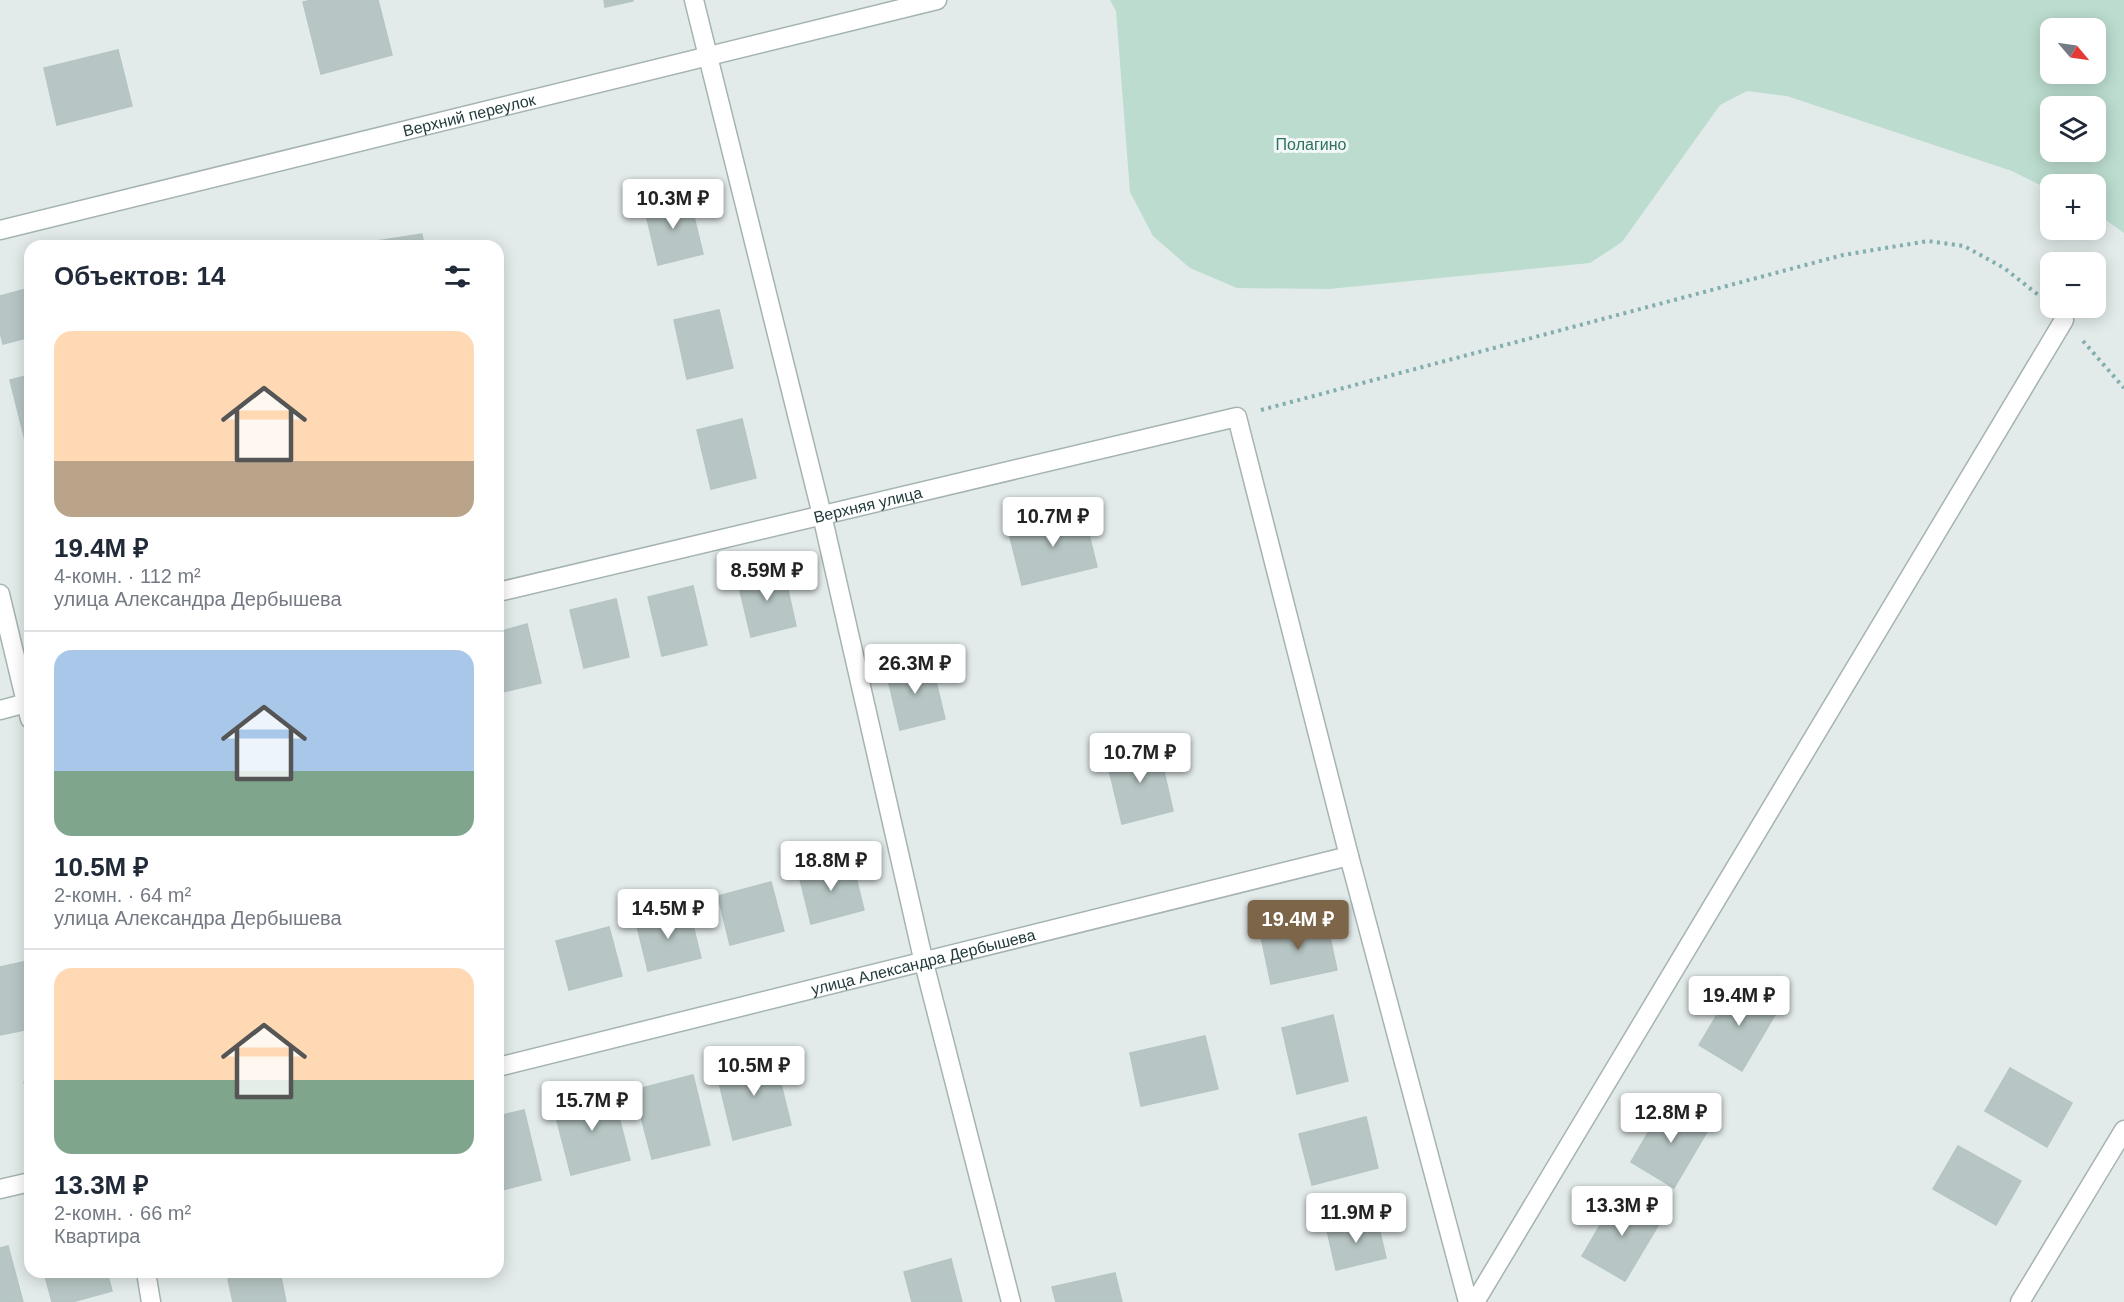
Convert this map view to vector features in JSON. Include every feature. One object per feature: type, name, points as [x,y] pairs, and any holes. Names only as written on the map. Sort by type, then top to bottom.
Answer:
[{"type":"street","points":[[694,0],[822,515],[924,963],[1011,1302]]},
{"type":"street","name":"Верхний переулок","points":[[0,230],[937,0]]},
{"type":"street","points":[[1475,1302],[2064,320]]},
{"type":"street","points":[[1237,417],[1349,856],[1468,1302]]},
{"type":"street","name":"Верхняя улица","points":[[504,591],[1237,417]]},
{"type":"street","points":[[0,594],[24,688]]},
{"type":"street","points":[[0,710],[24,708]]},
{"type":"street","name":"улица Александра Дербышева","points":[[504,1066],[1349,856]]},
{"type":"street","points":[[2020,1302],[2124,1130]]},
{"type":"street","points":[[0,1189],[24,1183]]},
{"type":"street","points":[[147,1278],[151,1302]]},
{"type":"path","points":[[1237,417],[1843,255],[1928,241],[1964,246],[2004,268],[2040,298]]},
{"type":"path","points":[[2064,320],[2124,388]]},
{"type":"green space","name":"Полагино","points":[[1110,0],[2124,0],[2124,233],[2106,220],[2106,174],[2040,174],[2040,185],[2012,171],[1787,96],[1747,91],[1720,105],[1622,242],[1590,263],[1329,289],[1237,288],[1190,268],[1153,236],[1130,192],[1116,11]]},
{"type":"building","points":[[378,0],[392,55],[321,74],[303,2]]},
{"type":"building","points":[[604,0],[633,0],[633,1],[605,7]]},
{"type":"building","points":[[118,50],[132,106],[57,125],[44,68]]},
{"type":"building","points":[[689,196],[703,254],[658,265],[644,206]]},
{"type":"building","points":[[422,234],[423,240],[383,240]]},
{"type":"building","points":[[24,290],[24,339],[3,344],[0,332],[0,296]]},
{"type":"building","points":[[719,310],[733,368],[687,379],[674,320]]},
{"type":"building","points":[[24,376],[24,436],[10,380]]},
{"type":"building","points":[[742,419],[756,478],[711,489],[697,430]]},
{"type":"building","points":[[1083,510],[1097,567],[1022,585],[1008,529]]},
{"type":"building","points":[[783,568],[796,626],[751,637],[737,578]]},
{"type":"building","points":[[693,586],[707,645],[662,656],[648,597]]},
{"type":"building","points":[[616,599],[629,657],[584,668],[570,610]]},
{"type":"building","points":[[527,624],[541,683],[504,692],[504,630]]},
{"type":"building","points":[[931,661],[945,719],[900,730],[886,671]]},
{"type":"building","points":[[1158,745],[1173,811],[1122,824],[1106,757]]},
{"type":"building","points":[[852,861],[864,910],[811,924],[799,875]]},
{"type":"building","points":[[771,882],[784,931],[730,945],[718,896]]},
{"type":"building","points":[[689,909],[701,958],[648,971],[636,922]]},
{"type":"building","points":[[1326,919],[1337,970],[1271,984],[1260,932]]},
{"type":"building","points":[[609,927],[622,976],[569,990],[556,941]]},
{"type":"building","points":[[24,962],[24,1030],[0,1035],[0,967]]},
{"type":"building","points":[[1736,983],[1779,1008],[1742,1071],[1699,1045]]},
{"type":"building","points":[[1333,1015],[1348,1081],[1297,1094],[1282,1028]]},
{"type":"building","points":[[1205,1036],[1218,1089],[1141,1106],[1130,1053]]},
{"type":"building","points":[[774,1055],[791,1125],[733,1140],[716,1070]]},
{"type":"building","points":[[2010,1068],[2072,1103],[2047,1147],[1985,1111]]},
{"type":"building","points":[[693,1075],[710,1145],[652,1159],[634,1090]]},
{"type":"building","points":[[612,1090],[630,1160],[571,1175],[553,1105]]},
{"type":"building","points":[[1667,1100],[1711,1125],[1674,1188],[1631,1162]]},
{"type":"building","points":[[524,1110],[541,1180],[504,1189],[504,1115]]},
{"type":"building","points":[[1366,1117],[1378,1168],[1312,1185],[1299,1134]]},
{"type":"building","points":[[1958,1146],[2021,1181],[1996,1225],[1933,1189]]},
{"type":"building","points":[[1619,1193],[1662,1219],[1625,1281],[1582,1256]]},
{"type":"building","points":[[1377,1219],[1386,1258],[1336,1270],[1327,1230]]},
{"type":"building","points":[[8,1246],[23,1302],[0,1302],[0,1248]]},
{"type":"building","points":[[951,1259],[962,1302],[912,1302],[904,1272]]},
{"type":"building","points":[[1115,1273],[1122,1302],[1056,1302],[1052,1287]]},
{"type":"building","points":[[46,1278],[109,1278],[112,1291],[72,1302],[52,1302]]},
{"type":"building","points":[[281,1278],[286,1302],[233,1302],[228,1279]]}]
